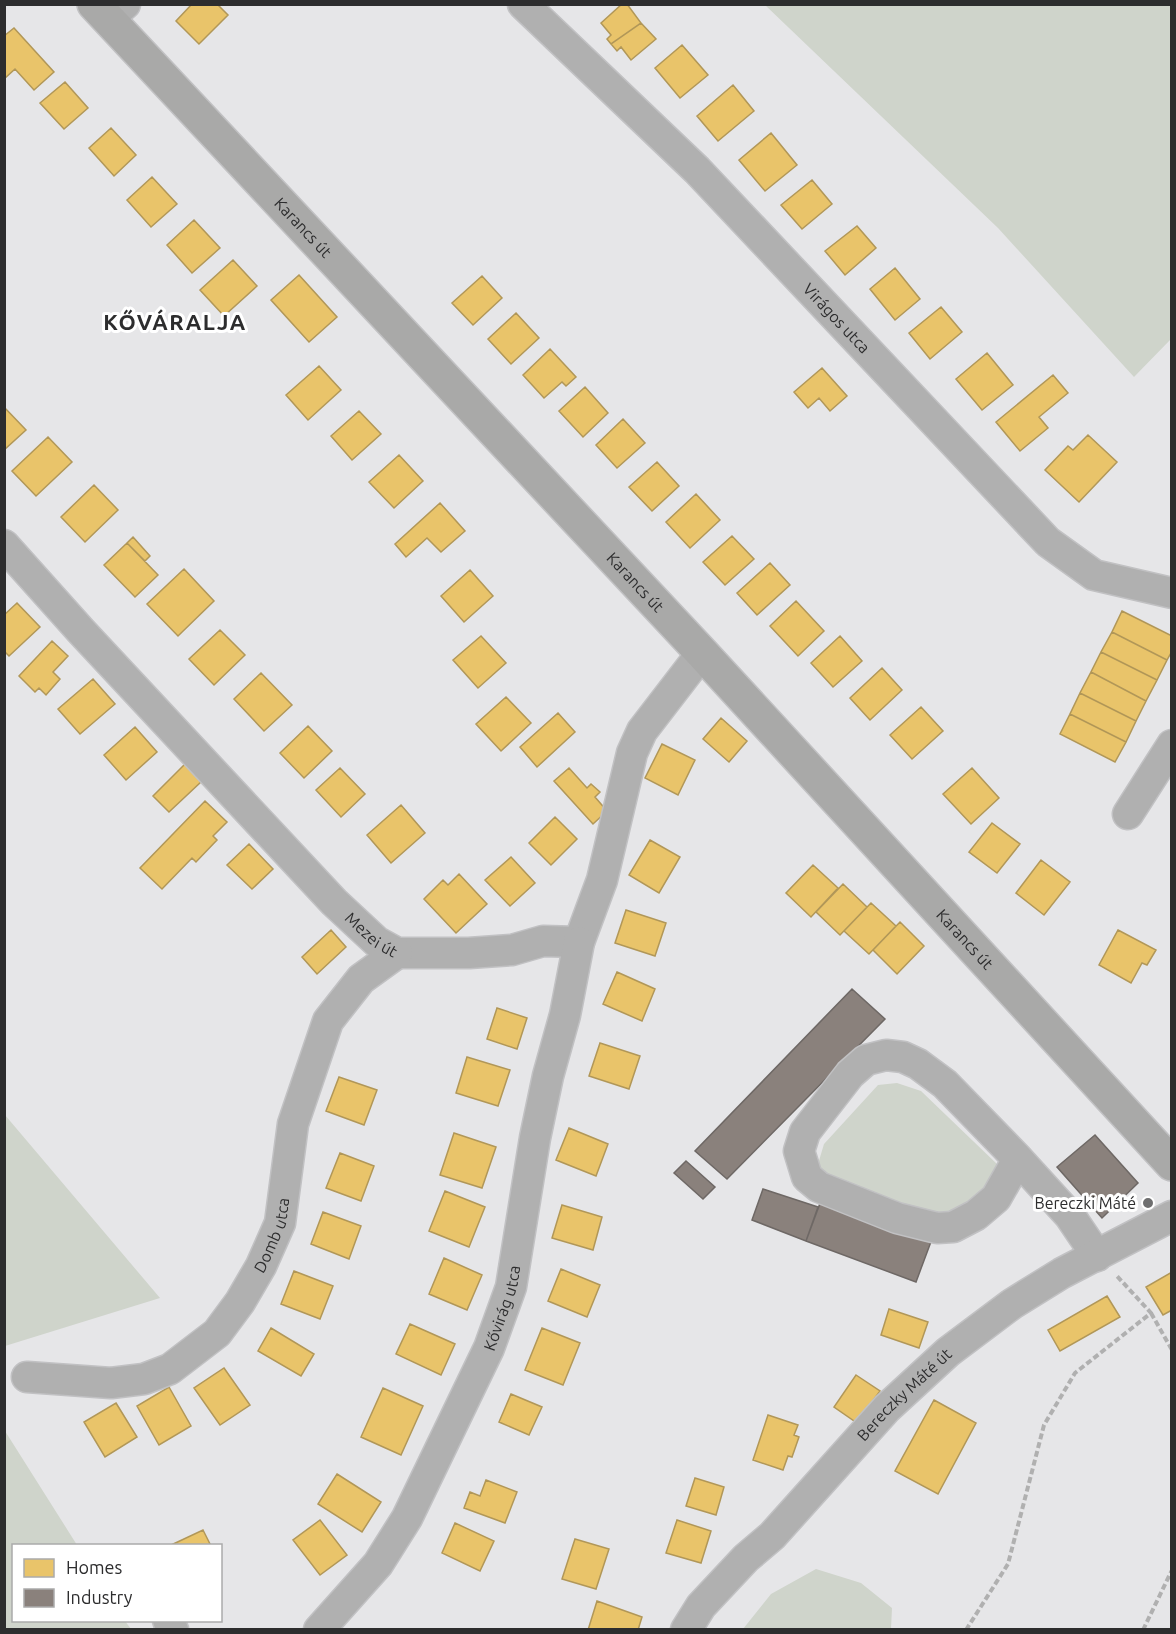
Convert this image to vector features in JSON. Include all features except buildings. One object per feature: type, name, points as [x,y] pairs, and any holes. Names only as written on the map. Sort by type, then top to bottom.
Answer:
[{"type":"main road","name":"Karancs út","points":[[109,9],[1172,1164]]},
{"type":"street","name":"Virágos utca","points":[[523,4],[697,170],[1048,542],[1094,575],[1172,593]]},
{"type":"street","name":"Mezei út","points":[[4,545],[81,631],[334,902],[377,942],[397,953],[469,953],[512,950],[543,941],[579,942]]},
{"type":"street","points":[[579,942],[602,880],[632,753],[642,731],[702,653]]},
{"type":"street","points":[[1128,814],[1172,745]]},
{"type":"street","name":"Kővirág utca","points":[[319,1629],[378,1564],[407,1518],[489,1348],[511,1287],[535,1138],[548,1076],[565,1016],[579,942]]},
{"type":"street","name":"Domb utca","points":[[27,1377],[111,1383],[144,1379],[170,1369],[217,1333],[261,1266],[280,1223],[293,1124],[328,1021],[361,979],[397,953]]},
{"type":"street","points":[[1018,1159],[996,1198],[953,1227],[937,1228],[897,1218],[819,1187],[807,1177],[799,1151],[805,1132],[850,1074],[866,1060],[886,1055],[903,1057],[918,1064],[945,1084],[1018,1159],[1070,1216],[1096,1256]]},
{"type":"street","name":"Bereczky Máté út","points":[[686,1629],[700,1606],[746,1558],[772,1536],[887,1408],[948,1352],[1012,1304],[1062,1273],[1172,1216]]},
{"type":"path","points":[[1096,1256],[1128,1286],[1151,1313],[1172,1350]]},
{"type":"path","points":[[966,1629],[1008,1564],[1044,1425],[1075,1373],[1151,1313]]},
{"type":"path","points":[[1143,1629],[1172,1569]]},
{"type":"shaded area","points":[[765,5],[1171,5],[1171,339],[1134,377],[998,228]]},
{"type":"shaded area","points":[[897,1083],[921,1091],[998,1165],[998,1180],[950,1222],[819,1178],[818,1164],[824,1144],[878,1085]]},
{"type":"shaded area","points":[[5,1115],[160,1298],[5,1346]]},
{"type":"shaded area","points":[[5,1431],[76,1544],[12,1544],[12,1622],[126,1622],[131,1629],[5,1629]]},
{"type":"shaded area","points":[[816,1569],[861,1583],[892,1608],[891,1629],[743,1629],[771,1594]]},
{"type":"place","name":"Bereczki Máté","points":[[1148,1203]]},
{"type":"district","name":"KŐVÁRALJA","points":[[175,321]]}]
